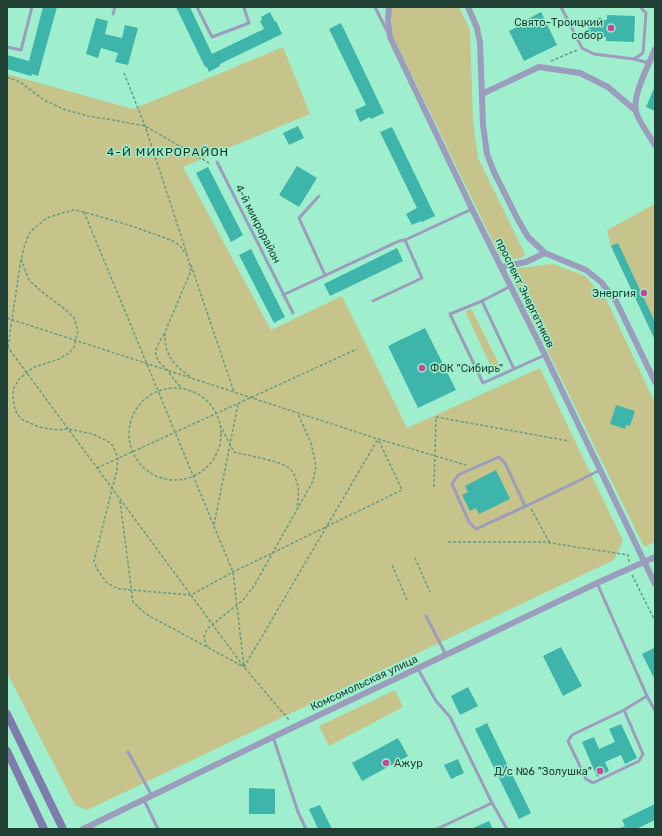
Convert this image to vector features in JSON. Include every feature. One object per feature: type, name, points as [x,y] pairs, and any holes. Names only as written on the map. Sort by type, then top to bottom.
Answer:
[{"type":"main road","points":[[7,714],[63,829]]},
{"type":"main road","points":[[7,751],[44,829]]},
{"type":"street","name":"проспект Энергетиков","points":[[389,7],[388,20],[390,37],[655,584]]},
{"type":"street","points":[[468,7],[477,28],[480,43],[483,130],[486,154],[517,218],[528,237],[545,253],[586,270],[601,282],[616,301],[655,382]]},
{"type":"street","points":[[636,111],[637,93],[655,49]]},
{"type":"street","points":[[482,94],[538,67],[580,73],[608,88],[636,111],[655,145]]},
{"type":"street","points":[[501,267],[526,262],[545,253]]},
{"type":"street","name":"Комсомольская улица","points":[[83,829],[418,668],[655,557]]},
{"type":"lane","points":[[7,47],[21,50],[32,7]]},
{"type":"lane","points":[[113,14],[115,7]]},
{"type":"lane","points":[[197,7],[212,38],[249,23],[244,8],[246,7]]},
{"type":"lane","points":[[375,7],[390,37]]},
{"type":"lane","points":[[561,7],[582,48],[594,54],[634,59],[650,63]]},
{"type":"lane","points":[[634,59],[643,53],[646,13],[640,7]]},
{"type":"lane","name":"4-й микрорайон","points":[[217,162],[293,313]]},
{"type":"lane","points":[[319,196],[299,218],[325,275]]},
{"type":"lane","points":[[283,295],[399,240],[405,240],[472,209]]},
{"type":"lane","points":[[373,301],[422,278],[405,240]]},
{"type":"lane","points":[[511,286],[482,301],[450,314],[482,383],[545,355]]},
{"type":"lane","points":[[482,301],[514,369]]},
{"type":"lane","points":[[525,506],[505,463],[499,457],[458,475],[452,484],[468,522],[476,529],[525,506],[600,470]]},
{"type":"lane","points":[[597,583],[655,711]]},
{"type":"lane","points":[[426,616],[446,655]]},
{"type":"lane","points":[[418,668],[436,702],[450,718],[492,803],[507,829]]},
{"type":"lane","points":[[624,710],[643,754],[639,761],[593,783],[586,779],[568,741],[572,735],[624,710],[647,696]]},
{"type":"lane","points":[[273,737],[298,812],[306,829]]},
{"type":"lane","points":[[128,752],[152,796]]},
{"type":"lane","points":[[143,800],[158,829]]},
{"type":"lane","points":[[437,829],[492,803]]},
{"type":"path","points":[[538,67],[582,48]]},
{"type":"path","points":[[124,73],[145,126],[234,392]]},
{"type":"path","points":[[7,77],[20,82],[44,100],[63,109],[88,116],[145,126],[209,163]]},
{"type":"path","points":[[184,389],[175,381],[168,370],[156,358],[158,344],[165,332],[191,271],[188,257],[180,246],[173,241],[132,226],[74,210],[62,212],[47,218],[30,232],[21,259],[7,347],[244,667],[289,720]]},
{"type":"path","points":[[84,212],[233,572],[244,667]]},
{"type":"path","points":[[21,259],[29,280],[74,318],[78,330],[74,347],[69,353],[59,359],[34,367],[19,379],[14,388],[14,405],[17,414],[23,420],[39,427],[93,434],[109,442],[113,446],[118,458],[117,470],[94,561],[97,569],[106,582],[114,587],[132,591],[191,595],[233,572],[402,490],[378,439]]},
{"type":"path","points":[[7,318],[378,439],[470,466]]},
{"type":"path","points":[[165,332],[165,340],[172,360],[177,366],[194,379]]},
{"type":"path","points":[[97,468],[357,349]]},
{"type":"path","points":[[220,422],[221,436],[218,450],[212,462],[202,471],[188,478],[173,480],[158,477],[146,469],[136,458],[130,444],[129,429],[133,415],[141,402],[153,393],[166,389],[180,388],[194,392],[205,399],[214,410],[220,422],[230,445],[234,452],[274,462],[290,469],[298,485],[296,510]]},
{"type":"path","points":[[214,525],[238,403]]},
{"type":"path","points":[[207,647],[204,637],[207,629],[243,600],[254,586],[313,481],[316,466],[311,443],[298,413]]},
{"type":"path","points":[[434,487],[436,417],[569,441]]},
{"type":"path","points":[[244,667],[378,439]]},
{"type":"path","points":[[120,500],[133,602],[146,614],[244,667]]},
{"type":"path","points":[[531,509],[550,543]]},
{"type":"path","points":[[448,542],[544,542],[628,555],[629,569],[655,621]]},
{"type":"path","points":[[415,558],[430,592]]},
{"type":"path","points":[[392,565],[408,602]]},
{"type":"shaded area","points":[[392,7],[459,7],[470,30],[473,121],[478,158],[525,254],[522,258],[507,259],[500,256],[393,36],[391,16]]},
{"type":"shaded area","points":[[283,47],[310,114],[183,167],[271,330],[342,296],[407,428],[540,368],[623,541],[614,560],[87,810],[75,805],[7,673],[7,74],[133,109]]},
{"type":"shaded area","name":"Энергия","points":[[655,204],[655,340],[611,246],[607,230]]},
{"type":"shaded area","points":[[553,264],[585,276],[606,299],[655,403],[655,542],[644,547],[510,274],[519,268]]},
{"type":"shaded area","points":[[467,310],[472,310],[500,366],[498,369],[493,369],[491,367],[466,313]]},
{"type":"shaded area","points":[[395,690],[403,707],[329,746],[319,726]]},
{"type":"building","points":[[43,7],[57,7],[38,76],[32,74],[31,76],[7,69],[7,55],[29,61]]},
{"type":"building","points":[[176,7],[190,7],[212,54],[264,29],[260,21],[262,20],[261,17],[270,12],[282,34],[220,64],[220,66],[209,72],[207,67],[205,67]]},
{"type":"building","points":[[541,12],[557,45],[524,61],[509,31],[527,22],[526,20]]},
{"type":"building","name":"Свято-Троицкий собор","points":[[607,15],[635,16],[634,42],[606,41],[606,37],[588,37],[588,19],[607,20]]},
{"type":"building","points":[[96,18],[108,21],[105,34],[122,38],[125,25],[138,28],[128,65],[115,62],[118,53],[101,48],[98,58],[86,54]]},
{"type":"building","points":[[341,23],[384,113],[360,122],[355,110],[366,105],[329,29]]},
{"type":"building","points":[[655,86],[655,111],[646,107]]},
{"type":"building","points":[[298,126],[304,138],[289,145],[283,133]]},
{"type":"building","points":[[392,127],[435,216],[412,225],[406,214],[417,208],[380,132]]},
{"type":"building","points":[[297,166],[317,178],[299,207],[279,195]]},
{"type":"building","points":[[208,167],[243,235],[231,242],[196,173]]},
{"type":"building","points":[[618,243],[655,322],[655,340],[611,246]]},
{"type":"building","points":[[397,248],[403,261],[330,296],[324,284]]},
{"type":"building","points":[[251,249],[285,317],[274,323],[239,255]]},
{"type":"building","name":"ФОК \"Сибирь\"","points":[[425,328],[456,390],[418,408],[388,346]]},
{"type":"building","points":[[616,405],[635,411],[630,426],[626,425],[625,429],[610,424]]},
{"type":"building","points":[[496,470],[510,499],[479,514],[476,508],[470,511],[462,495],[468,492],[465,486]]},
{"type":"building","points":[[561,647],[582,686],[563,696],[543,656]]},
{"type":"building","points":[[654,648],[655,651],[655,680],[642,654]]},
{"type":"building","points":[[468,687],[478,706],[460,715],[451,696]]},
{"type":"building","points":[[487,723],[531,813],[519,819],[475,729]]},
{"type":"building","points":[[621,724],[637,758],[625,764],[621,755],[605,762],[609,771],[597,777],[582,742],[594,737],[599,749],[615,742],[609,729]]},
{"type":"building","points":[[398,738],[408,756],[362,781],[352,763]]},
{"type":"building","points":[[458,759],[464,773],[451,779],[444,765]]},
{"type":"building","points":[[249,788],[275,789],[275,814],[249,814]]},
{"type":"building","points":[[655,804],[655,820],[636,829],[618,829],[625,826],[622,820]]},
{"type":"building","points":[[320,805],[332,829],[318,829],[309,809]]},
{"type":"building","points":[[489,821],[493,829],[471,829]]},
{"type":"place","name":"Свято-Троицкий собор","points":[[611,28]]},
{"type":"place","name":"Энергия","points":[[644,293]]},
{"type":"place","name":"ФОК \"Сибирь\"","points":[[422,368]]},
{"type":"place","name":"Ажур","points":[[386,763]]},
{"type":"place","name":"Д/с №6 \"Золушка\"","points":[[600,771]]},
{"type":"district","name":"4-Й МИКРОРАЙОН","points":[[168,152]]}]
